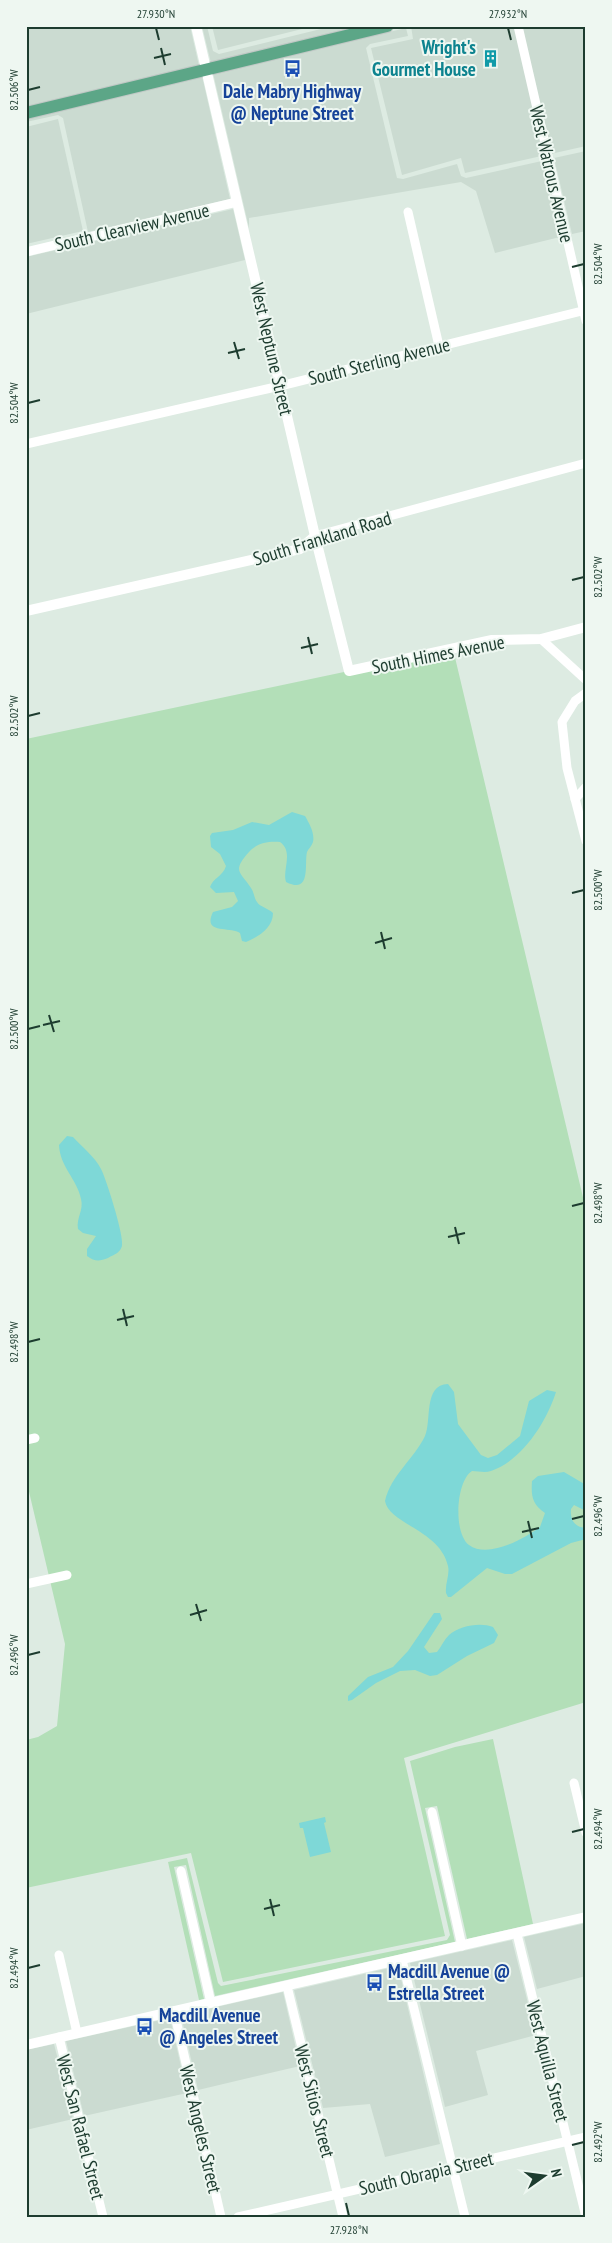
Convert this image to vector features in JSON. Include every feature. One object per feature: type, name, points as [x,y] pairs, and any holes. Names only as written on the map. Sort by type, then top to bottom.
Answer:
[{"type":"main road","points":[[26,113],[387,26]]},
{"type":"street","name":"West Neptune Street","points":[[196,26],[315,536],[350,672]]},
{"type":"street","name":"West Watrous Avenue","points":[[518,26],[586,321]]},
{"type":"street","name":"South Clearview Avenue","points":[[26,252],[238,202]]},
{"type":"street","points":[[408,212],[439,346]]},
{"type":"street","name":"South Sterling Avenue","points":[[26,444],[280,386],[584,310]]},
{"type":"street","name":"South Frankland Road","points":[[26,611],[300,549],[315,536],[586,463]]},
{"type":"street","name":"South Himes Avenue","points":[[350,672],[492,640],[540,639],[586,628]]},
{"type":"street","points":[[540,639],[586,680]]},
{"type":"street","points":[[586,693],[575,701],[562,722],[567,768],[586,841]]},
{"type":"street","points":[[575,799],[586,787]]},
{"type":"street","points":[[26,1584],[67,1575]]},
{"type":"street","points":[[574,1783],[586,1834]]},
{"type":"street","points":[[432,1812],[462,1946]]},
{"type":"street","points":[[181,1871],[211,2003]]},
{"type":"street","points":[[26,2045],[586,1917]]},
{"type":"street","name":"West Aquilla Street","points":[[517,1934],[586,2217]]},
{"type":"street","name":"West San Rafael Street","points":[[59,1956],[77,2033]]},
{"type":"street","points":[[402,1960],[465,2217]]},
{"type":"street","name":"West Sitios Street","points":[[287,1986],[343,2217]]},
{"type":"street","name":"West Angeles Street","points":[[174,2011],[221,2217]]},
{"type":"street","name":"West San Rafael Street","points":[[59,2037],[103,2217]]},
{"type":"street","name":"South Obrapia Street","points":[[238,2217],[586,2137]]},
{"type":"shaded area","points":[[26,26],[190,26],[199,66],[26,107]]},
{"type":"shaded area","points":[[202,26],[207,26],[213,51],[219,54],[333,26],[364,26],[211,63]]},
{"type":"shaded area","points":[[212,26],[314,26],[218,50]]},
{"type":"shaded area","points":[[411,26],[586,26],[586,146],[465,173],[461,158],[402,175],[371,48],[413,39]]},
{"type":"shaded area","points":[[406,28],[408,36],[370,44],[366,48],[397,178],[403,179],[457,164],[461,176],[466,178],[542,161],[560,237],[495,253],[476,191],[461,182],[249,218],[249,228],[213,73]]},
{"type":"shaded area","points":[[202,76],[230,199],[88,232],[63,118],[58,115],[26,122],[26,118]]},
{"type":"shaded area","points":[[58,119],[83,231],[26,244],[26,127]]},
{"type":"shaded area","points":[[586,151],[586,231],[572,234],[554,158]]},
{"type":"shaded area","points":[[233,209],[245,260],[26,314],[26,257]]},
{"type":"shaded area","points":[[586,1923],[586,1976],[537,1989],[524,1937]]},
{"type":"shaded area","points":[[512,1940],[536,2035],[476,2051],[488,2095],[445,2107],[410,1963]]},
{"type":"shaded area","points":[[398,1966],[440,2144],[385,2157],[370,2104],[323,2108],[294,1990]]},
{"type":"shaded area","points":[[283,1992],[300,2066],[198,2090],[181,2015]]},
{"type":"shaded area","points":[[170,2018],[187,2093],[84,2116],[66,2041]]},
{"type":"shaded area","points":[[54,2044],[73,2119],[26,2130],[26,2050]]},
{"type":"green space","points":[[453,649],[586,1210],[586,1702],[404,1758],[445,1936],[223,1982],[191,1853],[26,1888],[26,1740],[38,1737],[57,1726],[65,1644],[26,1479],[26,739]]},
{"type":"green space","points":[[493,1739],[533,1924],[467,1939],[437,1806],[425,1808],[455,1942],[215,1996],[186,1865],[174,1867],[204,1999],[199,2000],[168,1862],[187,1858],[218,1983],[221,1986],[447,1940],[450,1935],[410,1761],[455,1747]]},
{"type":"water","points":[[292,812],[305,816],[313,835],[312,843],[307,852],[303,881],[300,884],[294,885],[286,882],[287,856],[284,846],[280,842],[267,842],[259,845],[252,849],[239,868],[258,904],[273,913],[268,927],[260,935],[246,942],[242,941],[240,933],[236,931],[214,927],[211,924],[213,912],[232,907],[238,901],[234,892],[216,893],[210,887],[226,866],[220,854],[211,847],[210,836],[212,833],[233,830],[252,822],[269,825]]},
{"type":"water","points":[[67,1136],[73,1137],[95,1160],[101,1169],[111,1195],[121,1232],[122,1246],[117,1253],[105,1259],[95,1260],[87,1256],[87,1249],[96,1236],[83,1233],[78,1229],[82,1203],[76,1185],[62,1160],[59,1145]]},
{"type":"water","points":[[448,1384],[454,1392],[458,1424],[481,1455],[488,1458],[497,1455],[520,1436],[529,1401],[547,1390],[556,1392],[540,1427],[532,1439],[513,1459],[489,1472],[472,1471],[467,1477],[463,1485],[458,1507],[460,1530],[469,1545],[477,1549],[496,1549],[516,1542],[540,1527],[545,1513],[535,1503],[532,1491],[532,1481],[538,1476],[564,1472],[586,1485],[586,1511],[574,1505],[571,1513],[572,1520],[578,1526],[586,1528],[586,1539],[571,1543],[512,1574],[505,1574],[487,1568],[451,1597],[448,1597],[446,1593],[448,1566],[443,1554],[426,1536],[395,1516],[385,1501],[392,1483],[425,1436],[430,1404],[435,1390],[440,1386]]},
{"type":"water","points":[[434,1613],[440,1613],[442,1619],[424,1647],[429,1653],[437,1652],[449,1635],[464,1627],[482,1625],[493,1627],[498,1635],[494,1643],[467,1656],[437,1675],[430,1676],[415,1670],[400,1671],[376,1683],[348,1701],[348,1696],[368,1677],[393,1667],[408,1651]]},
{"type":"water","points":[[325,1817],[326,1822],[324,1823],[331,1852],[310,1857],[303,1828],[300,1828],[299,1823]]},
{"type":"place","name":"Wright's Gourmet House","points":[[490,58]]},
{"type":"place","name":"Dale Mabry Highway @ Neptune Street","points":[[292,68]]},
{"type":"place","name":"Macdill Avenue @ Estrella Street","points":[[374,1982]]},
{"type":"place","name":"Macdill Avenue @ Angeles Street","points":[[145,2026]]}]
